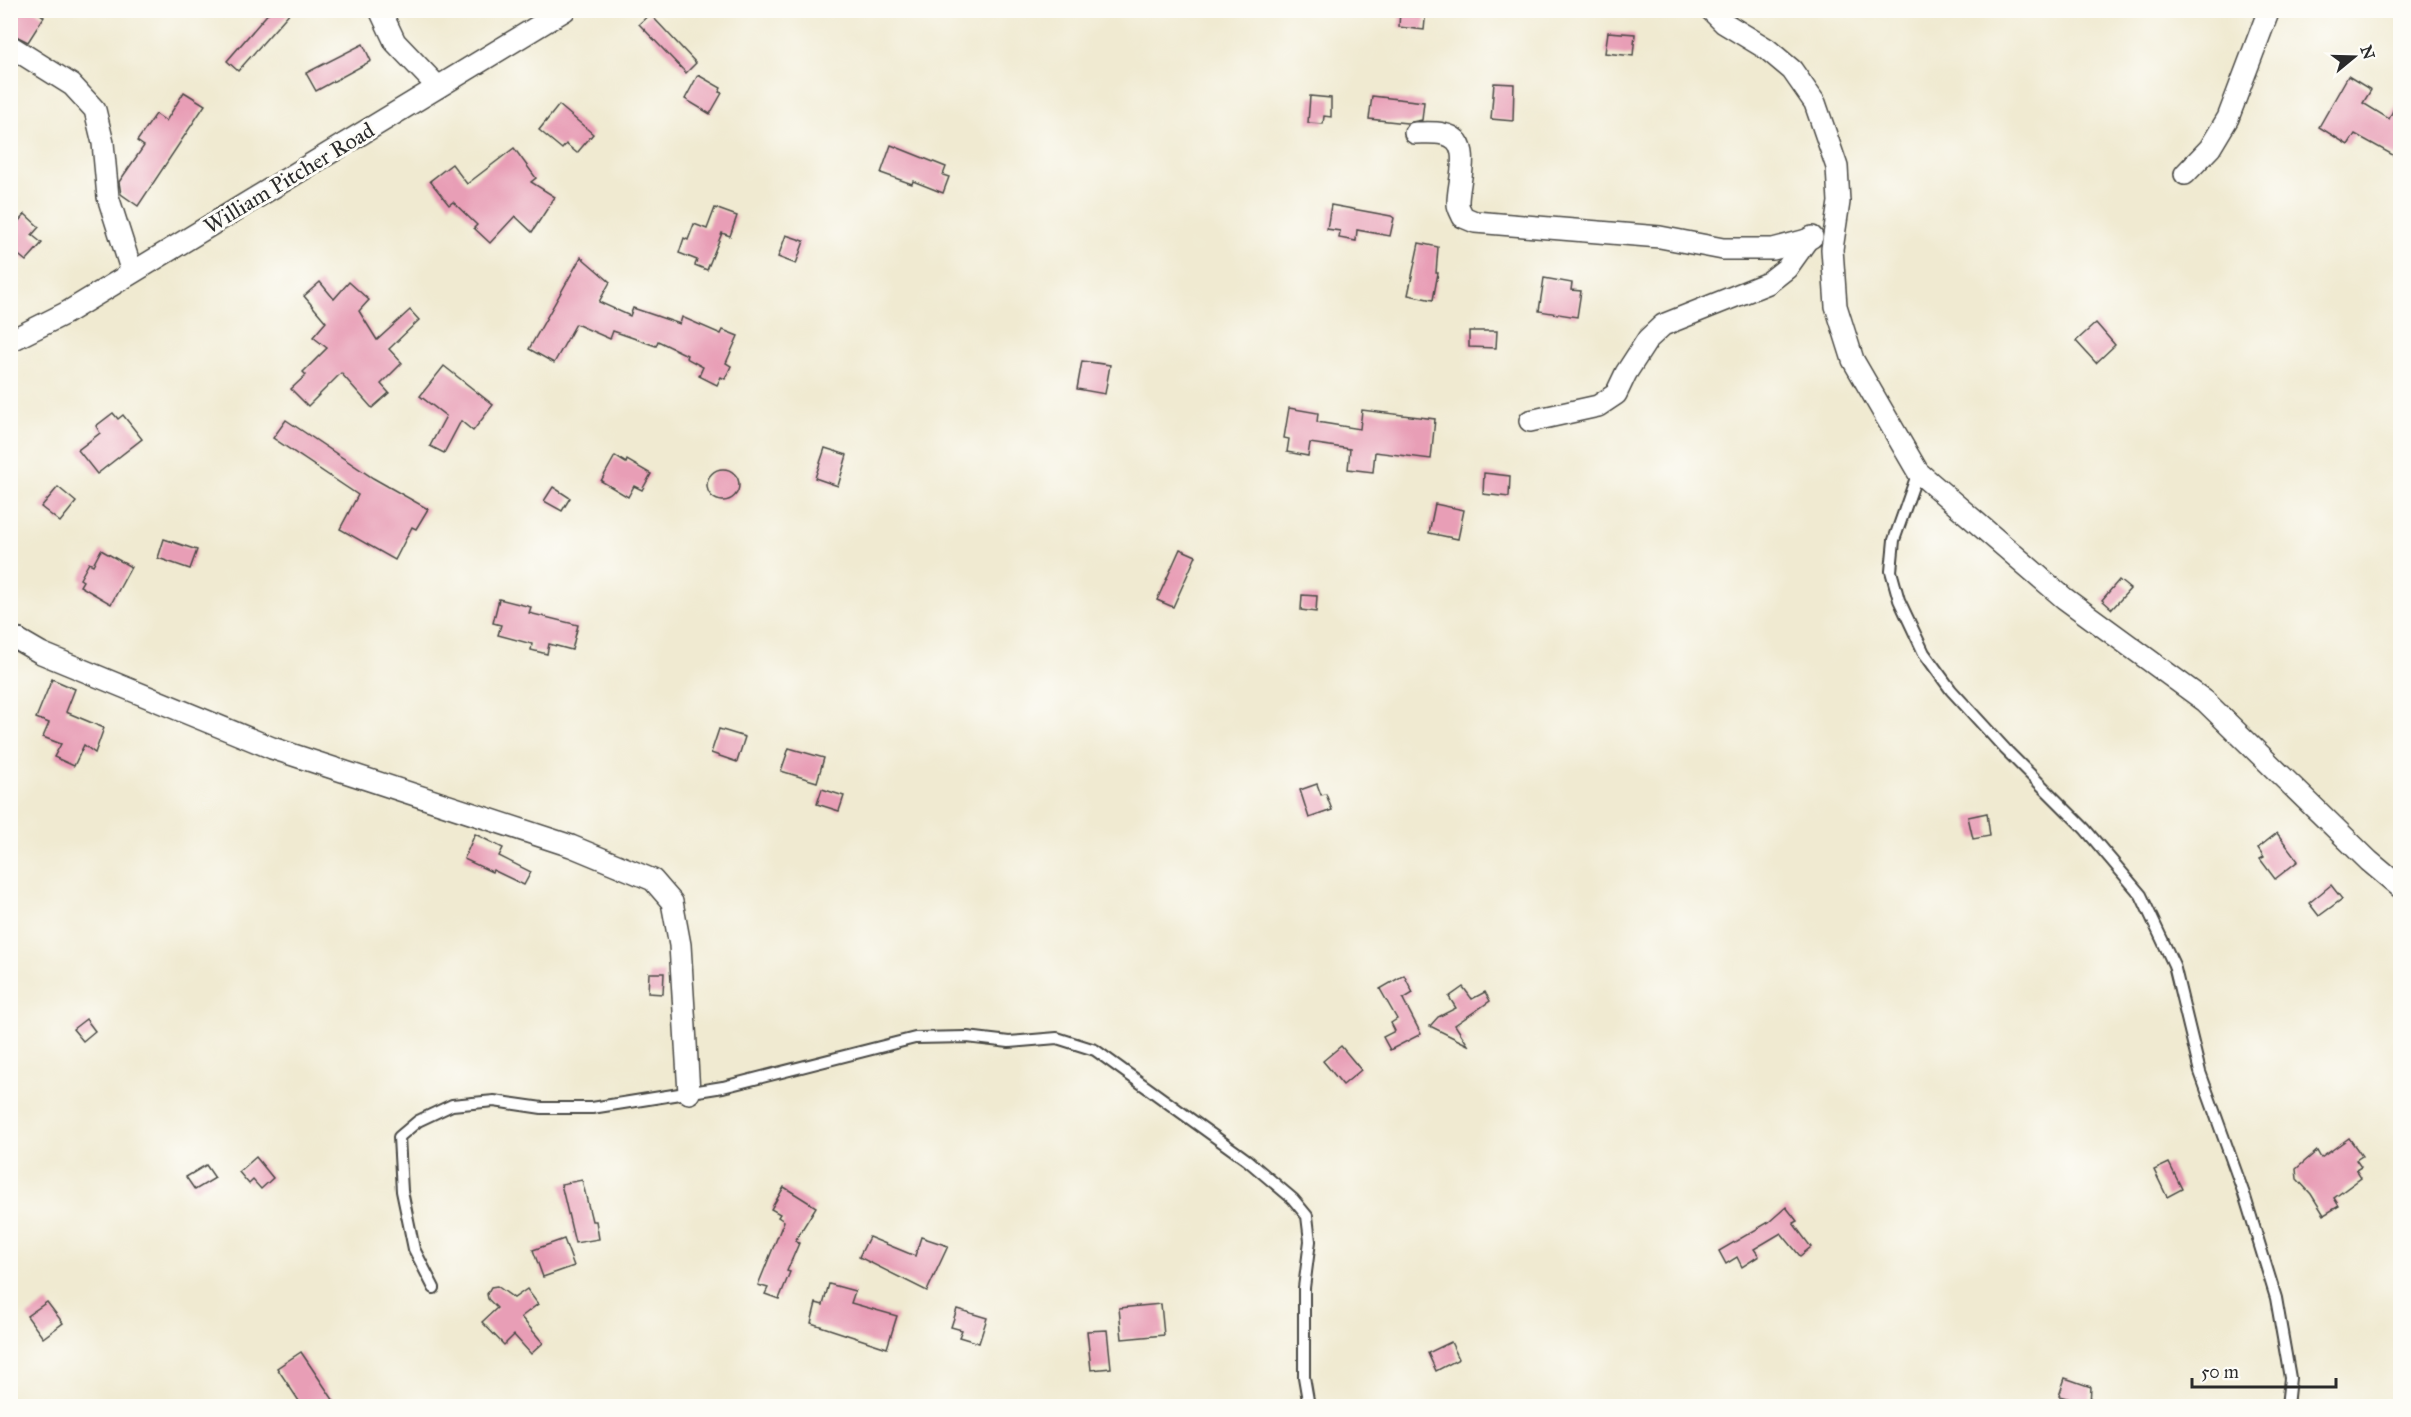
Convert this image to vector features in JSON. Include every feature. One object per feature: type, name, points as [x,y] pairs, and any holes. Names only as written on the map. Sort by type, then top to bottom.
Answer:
[{"type":"street","points":[[380,10],[395,42],[438,87]]},
{"type":"street","name":"William Pitcher Road","points":[[10,341],[66,313],[438,87],[535,19],[565,10]]},
{"type":"street","points":[[1711,10],[1724,23],[1767,49],[1791,70],[1815,103],[1838,167],[1839,202],[1832,249],[1836,306],[1853,360],[1918,472],[2064,598],[2205,701],[2369,861],[2400,887]]},
{"type":"street","points":[[2185,174],[2210,148],[2228,118],[2269,10]]},
{"type":"street","points":[[10,46],[72,85],[95,110],[103,143],[108,197],[132,272]]},
{"type":"street","points":[[1415,133],[1444,134],[1454,138],[1460,146],[1463,159],[1458,206],[1463,217],[1475,222],[1660,237],[1723,249],[1773,249],[1807,240],[1836,223]]},
{"type":"street","points":[[1530,421],[1598,406],[1616,394],[1648,339],[1663,326],[1768,283],[1787,268],[1807,240]]},
{"type":"street","points":[[10,635],[41,653],[272,748],[571,846],[653,880],[672,902],[680,945],[689,1093]]},
{"type":"lane","points":[[1918,472],[1894,540],[1891,572],[1899,600],[1924,653],[1951,690],[2006,750],[2085,829],[2141,895],[2174,965],[2200,1072],[2244,1194],[2276,1298],[2290,1378],[2288,1407]]},
{"type":"lane","points":[[434,1287],[414,1249],[402,1191],[399,1137],[418,1121],[452,1105],[494,1101],[542,1108],[592,1108],[723,1088],[915,1038],[967,1037],[1009,1042],[1057,1038],[1095,1050],[1247,1161],[1293,1199],[1307,1216],[1310,1241],[1304,1288],[1304,1377],[1309,1407]]},
{"type":"building","points":[[15,10],[35,10],[44,17],[28,42],[10,33],[10,17]]},
{"type":"building","points":[[271,10],[292,10],[238,71],[227,61]]},
{"type":"building","points":[[1400,10],[1426,10],[1424,30],[1399,27]]},
{"type":"building","points":[[650,14],[696,63],[686,73],[639,24]]},
{"type":"building","points":[[1608,32],[1635,34],[1633,56],[1605,53]]},
{"type":"building","points":[[363,44],[371,61],[316,91],[306,73]]},
{"type":"building","points":[[698,75],[721,88],[719,92],[722,93],[710,114],[685,99]]},
{"type":"building","points":[[2348,76],[2371,90],[2363,103],[2389,119],[2400,95],[2400,159],[2355,134],[2348,145],[2319,127]]},
{"type":"building","points":[[1494,83],[1514,84],[1513,121],[1491,119]]},
{"type":"building","points":[[184,92],[205,105],[138,206],[121,194],[119,182],[144,146],[137,141],[156,114],[166,121]]},
{"type":"building","points":[[1310,96],[1331,98],[1331,117],[1324,116],[1323,124],[1308,123]]},
{"type":"building","points":[[1372,96],[1424,102],[1422,120],[1407,123],[1369,119]]},
{"type":"building","points":[[559,105],[593,134],[577,153],[566,144],[562,149],[539,130]]},
{"type":"building","points":[[891,145],[946,167],[943,175],[949,177],[943,193],[913,181],[912,184],[881,173]]},
{"type":"building","points":[[514,148],[536,178],[531,182],[555,197],[532,232],[515,216],[490,243],[474,228],[477,225],[453,202],[449,205],[430,181],[452,164],[467,184]]},
{"type":"building","points":[[1331,205],[1391,216],[1394,218],[1390,236],[1357,230],[1356,241],[1339,238],[1340,231],[1327,229]]},
{"type":"building","points":[[715,208],[737,216],[730,236],[722,233],[707,270],[695,265],[697,260],[679,253],[684,238],[688,240],[694,224],[707,229]]},
{"type":"building","points":[[25,214],[39,227],[32,235],[42,243],[26,261],[10,248],[10,231]]},
{"type":"building","points":[[786,235],[804,241],[796,264],[778,257]]},
{"type":"building","points":[[1419,243],[1438,247],[1436,273],[1438,273],[1433,300],[1408,295]]},
{"type":"building","points":[[581,257],[610,282],[599,302],[630,316],[633,308],[680,324],[682,317],[721,334],[723,330],[738,336],[726,363],[731,366],[725,379],[721,377],[717,385],[699,376],[703,367],[686,358],[687,355],[658,341],[656,346],[613,331],[610,339],[576,324],[554,363],[529,349]]},
{"type":"building","points":[[1544,278],[1572,283],[1571,290],[1581,291],[1577,317],[1539,311]]},
{"type":"building","points":[[320,282],[334,299],[349,282],[369,300],[359,311],[377,340],[410,310],[419,320],[389,349],[402,363],[381,384],[389,393],[372,408],[341,373],[308,406],[291,389],[306,375],[303,372],[327,348],[313,337],[326,322],[304,296]]},
{"type":"building","points":[[2096,323],[2115,345],[2096,363],[2076,341]]},
{"type":"building","points":[[1469,331],[1497,331],[1496,348],[1469,347]]},
{"type":"building","points":[[1082,361],[1110,365],[1105,394],[1077,389]]},
{"type":"building","points":[[444,366],[493,405],[473,431],[461,421],[444,453],[430,446],[446,416],[420,396]]},
{"type":"building","points":[[1289,408],[1318,413],[1317,422],[1360,429],[1362,410],[1435,419],[1431,459],[1375,452],[1373,472],[1348,469],[1350,449],[1310,443],[1308,456],[1287,452],[1289,439],[1284,438]]},
{"type":"building","points":[[113,413],[118,419],[123,415],[142,439],[97,474],[78,450],[100,433],[96,426]]},
{"type":"building","points":[[286,420],[373,478],[428,509],[416,529],[412,527],[395,560],[340,529],[358,495],[273,438]]},
{"type":"building","points":[[825,448],[847,455],[838,486],[815,478]]},
{"type":"building","points":[[615,456],[651,474],[642,490],[634,486],[628,497],[601,481]]},
{"type":"building","points":[[723,469],[735,473],[739,485],[735,497],[723,501],[711,497],[707,485],[711,473]]},
{"type":"building","points":[[1484,473],[1510,476],[1509,497],[1483,494]]},
{"type":"building","points":[[58,487],[76,502],[60,522],[41,507]]},
{"type":"building","points":[[553,487],[570,498],[562,511],[544,501]]},
{"type":"building","points":[[1435,504],[1464,510],[1458,539],[1429,533]]},
{"type":"building","points":[[164,539],[197,550],[190,569],[158,558]]},
{"type":"building","points":[[1180,549],[1196,556],[1173,607],[1157,600]]},
{"type":"building","points":[[101,550],[131,567],[111,604],[80,586],[83,581],[80,579],[89,563],[93,565]]},
{"type":"building","points":[[2119,580],[2130,589],[2112,609],[2102,600]]},
{"type":"building","points":[[1302,595],[1317,596],[1316,612],[1301,610]]},
{"type":"building","points":[[499,599],[531,607],[529,613],[578,625],[572,650],[549,644],[547,654],[531,650],[532,644],[498,635],[501,625],[493,623]]},
{"type":"building","points":[[52,679],[75,689],[66,712],[104,728],[95,753],[84,745],[74,766],[54,757],[61,744],[43,737],[49,723],[36,718]]},
{"type":"building","points":[[719,729],[745,737],[737,762],[711,753]]},
{"type":"building","points":[[789,748],[824,758],[817,782],[781,771]]},
{"type":"building","points":[[1317,784],[1321,795],[1326,794],[1332,810],[1309,818],[1300,790]]},
{"type":"building","points":[[822,789],[844,796],[839,811],[817,804]]},
{"type":"building","points":[[1987,813],[1990,836],[1973,839],[1968,817]]},
{"type":"building","points":[[2277,833],[2298,861],[2275,879],[2260,859],[2264,857],[2258,848]]},
{"type":"building","points":[[475,834],[503,848],[499,856],[531,872],[524,885],[464,859]]},
{"type":"building","points":[[2331,885],[2342,899],[2319,916],[2309,903]]},
{"type":"building","points":[[649,973],[664,973],[663,994],[648,993]]},
{"type":"building","points":[[1404,975],[1413,993],[1403,999],[1421,1034],[1390,1050],[1383,1037],[1395,1031],[1391,1023],[1397,1019],[1380,989]]},
{"type":"building","points":[[1463,987],[1472,999],[1485,992],[1490,1001],[1455,1025],[1468,1045],[1430,1026],[1438,1017],[1456,1008],[1449,997]]},
{"type":"building","points":[[86,1019],[95,1031],[83,1041],[73,1029]]},
{"type":"building","points":[[1341,1046],[1361,1070],[1343,1085],[1323,1061]]},
{"type":"building","points":[[2349,1138],[2362,1156],[2356,1160],[2361,1167],[2356,1170],[2361,1178],[2334,1198],[2339,1206],[2324,1215],[2311,1194],[2297,1179],[2296,1169],[2317,1151],[2321,1158]]},
{"type":"building","points":[[256,1157],[273,1178],[261,1189],[253,1180],[249,1184],[239,1172]]},
{"type":"building","points":[[2169,1163],[2182,1189],[2167,1197],[2154,1170]]},
{"type":"building","points":[[206,1165],[215,1178],[195,1190],[186,1177]]},
{"type":"building","points":[[582,1180],[592,1221],[596,1221],[599,1239],[575,1243],[561,1184]]},
{"type":"building","points":[[784,1187],[816,1207],[795,1241],[799,1243],[787,1271],[790,1272],[779,1299],[765,1294],[768,1288],[758,1285],[784,1221],[778,1217],[780,1214],[771,1209]]},
{"type":"building","points":[[1786,1207],[1797,1221],[1793,1223],[1811,1247],[1800,1256],[1781,1233],[1754,1249],[1759,1256],[1742,1267],[1737,1257],[1726,1264],[1719,1251],[1769,1222]]},
{"type":"building","points":[[869,1237],[915,1256],[921,1237],[948,1246],[927,1291],[859,1257]]},
{"type":"building","points":[[564,1239],[574,1266],[543,1277],[533,1250]]},
{"type":"building","points":[[829,1284],[855,1291],[851,1303],[897,1316],[887,1348],[811,1323],[816,1303],[823,1305]]},
{"type":"building","points":[[497,1286],[514,1298],[527,1289],[538,1304],[521,1317],[543,1343],[531,1354],[514,1335],[504,1345],[482,1322],[497,1308],[488,1299],[487,1294],[491,1287]]},
{"type":"building","points":[[47,1302],[63,1323],[43,1338],[27,1316]]},
{"type":"building","points":[[1161,1304],[1164,1335],[1122,1339],[1119,1308]]},
{"type":"building","points":[[957,1309],[987,1318],[979,1343],[959,1337],[962,1330],[951,1327]]},
{"type":"building","points":[[1107,1330],[1111,1368],[1091,1370],[1087,1331]]},
{"type":"building","points":[[1451,1342],[1459,1359],[1436,1371],[1428,1353]]},
{"type":"building","points":[[301,1352],[338,1407],[303,1407],[277,1368]]},
{"type":"building","points":[[2065,1378],[2091,1387],[2090,1404],[2059,1396]]}]
